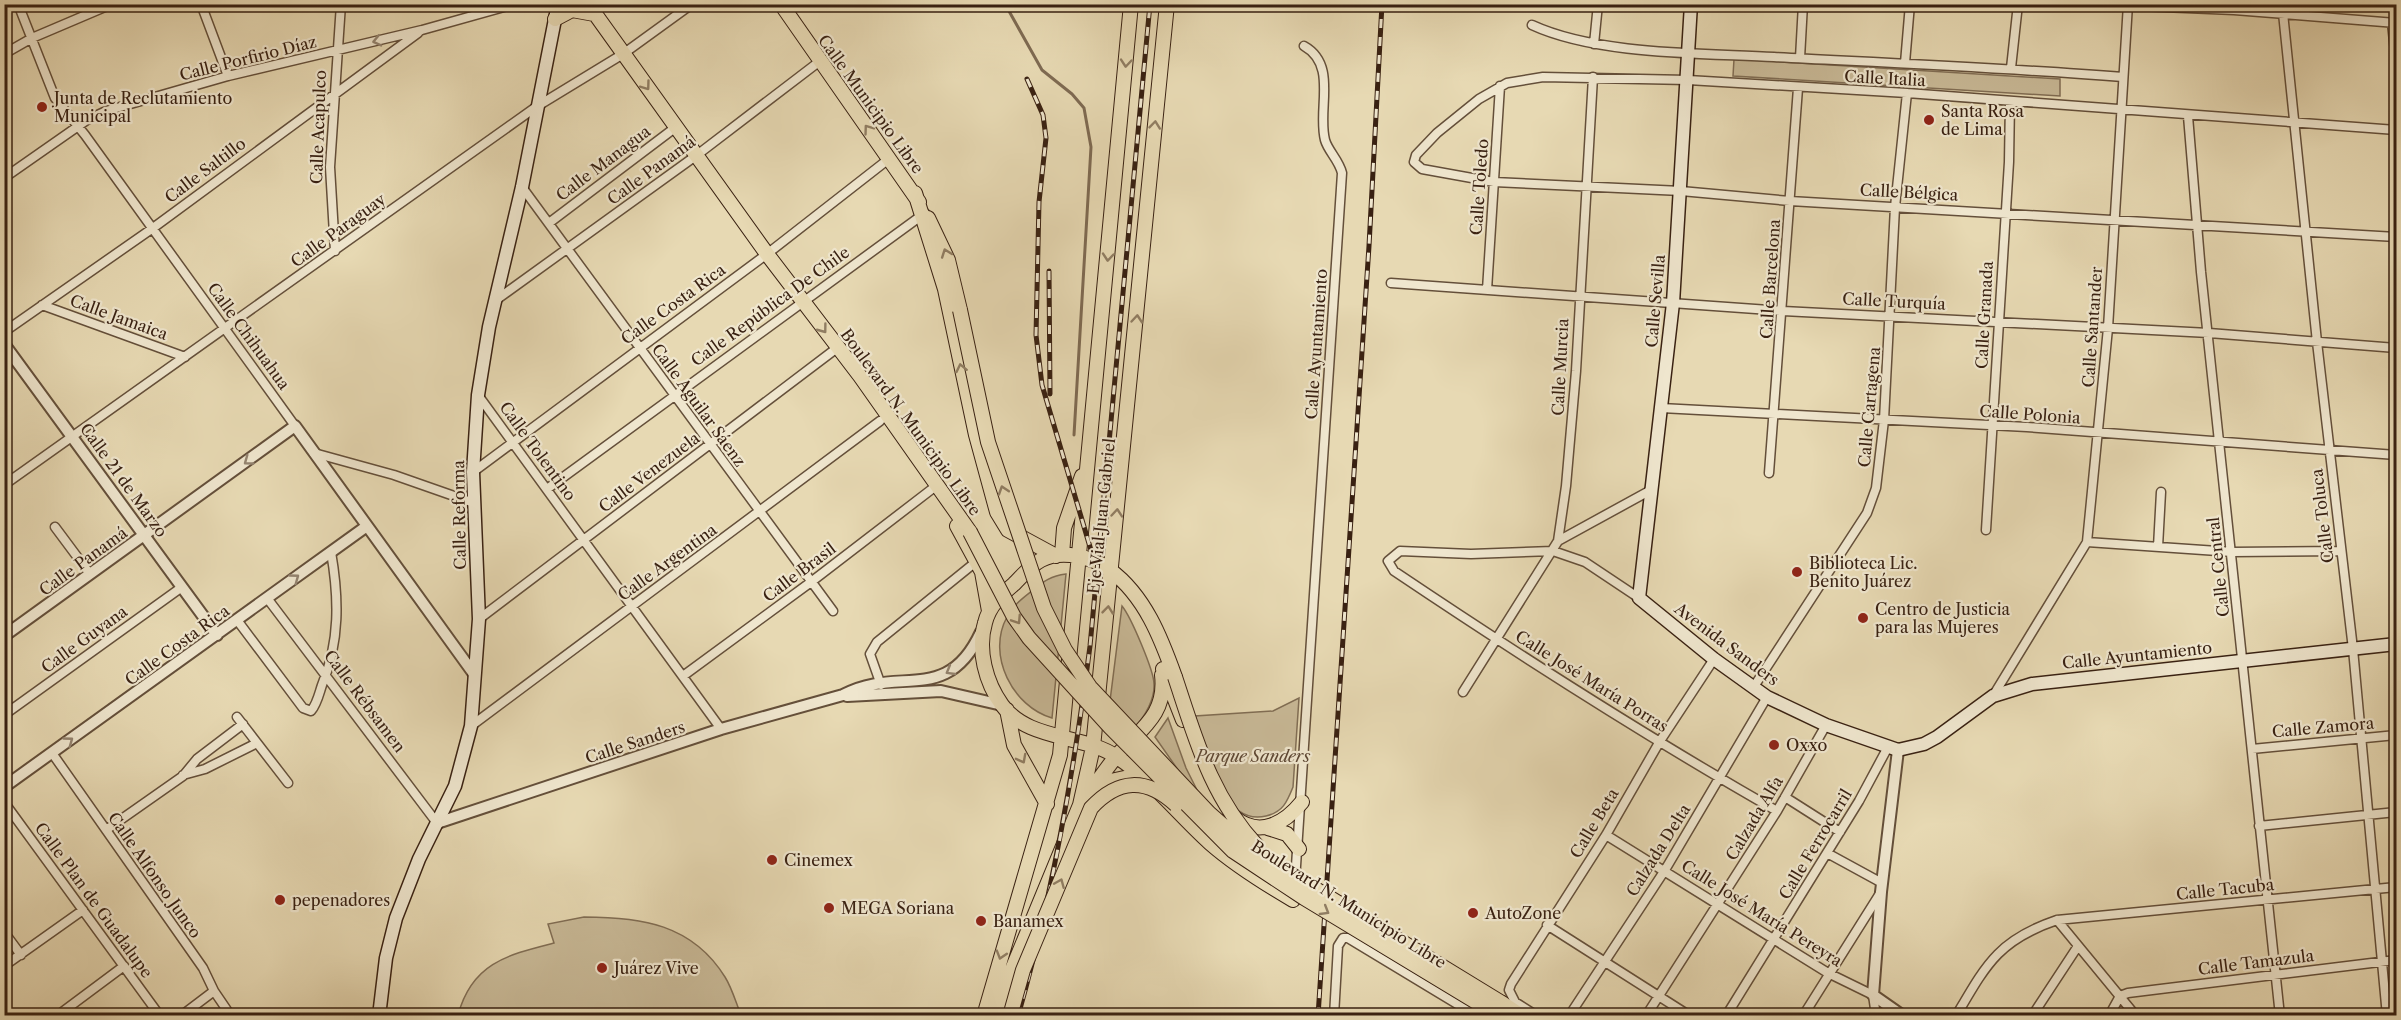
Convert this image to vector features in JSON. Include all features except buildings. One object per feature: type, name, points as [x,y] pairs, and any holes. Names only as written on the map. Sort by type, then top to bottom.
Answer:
[{"type":"main road","name":"Calle Reforma","points":[[379,1016],[386,958],[396,918],[407,885],[455,786],[471,726],[479,619],[473,472],[478,395],[489,327],[522,187],[558,4]]},
{"type":"main road","name":"Calle Municipio Libre","points":[[781,4],[915,193],[923,215]]},
{"type":"main road","name":"Eje Vial Juan Gabriel","points":[[984,1016],[1047,804],[1062,737],[1131,4]]},
{"type":"main road","name":"Eje Vial Juan Gabriel","points":[[999,1016],[1009,977],[1080,805],[1093,747],[1167,4]]},
{"type":"main road","name":"Calle Sevilla","points":[[1639,598],[1673,303],[1691,4]]},
{"type":"main road","points":[[555,19],[572,10],[591,9]]},
{"type":"main road","name":"Boulevard N. Municipio Libre","points":[[591,9],[767,254],[860,376],[952,503],[1014,617],[1029,638],[1110,727],[1233,851],[1304,898],[1503,1009],[1522,1016]]},
{"type":"main road","points":[[923,215],[945,289],[976,435],[998,512],[1008,530],[1059,555],[1079,557],[1098,563],[1112,571],[1145,608],[1176,677],[1214,787],[1234,819],[1279,867]]},
{"type":"main road","name":"Boulevard N. Municipio Libre","points":[[923,215],[948,260],[988,442],[1044,608],[1065,650],[1090,687],[1209,813],[1250,849],[1503,1009]]},
{"type":"main road","points":[[840,352],[848,374],[880,421],[952,516],[976,561],[987,591],[989,611]]},
{"type":"main road","points":[[1059,555],[1064,528],[1088,466]]},
{"type":"main road","points":[[1047,804],[1014,745],[1004,708],[984,665],[984,625],[989,611],[1000,596],[1033,566],[1042,560],[1059,555]]},
{"type":"main road","points":[[1135,597],[1154,640],[1160,662],[1205,780],[1216,797],[1241,823],[1287,834],[1299,849]]},
{"type":"main road","name":"Avenida Sanders","points":[[1639,598],[1685,633],[1714,659],[1767,697],[1826,725],[1893,748]]},
{"type":"main road","name":"Calle Ayuntamiento","points":[[1893,748],[1924,744],[1993,696],[2057,680],[2397,644]]},
{"type":"main road","points":[[1080,805],[1116,756],[1142,732],[1155,714],[1163,684],[1160,662]]},
{"type":"main road","points":[[1004,708],[1037,729],[1116,756],[1210,843],[1244,869],[1293,900]]},
{"type":"main road","points":[[1097,784],[1138,775]]},
{"type":"main road","points":[[1010,1016],[1023,970],[1091,808],[1105,794],[1117,786],[1132,785],[1161,793],[1233,851]]},
{"type":"main road","points":[[1268,828],[1286,819],[1302,802]]},
{"type":"street","name":"Calle Chihuahua","points":[[18,4],[56,98],[153,228],[474,674]]},
{"type":"street","points":[[4,54],[32,38],[112,4]]},
{"type":"street","points":[[201,4],[228,76]]},
{"type":"street","name":"Calle Acapulco","points":[[335,251],[330,167],[341,4]]},
{"type":"street","name":"Calle Porfirio Díaz","points":[[4,178],[78,127],[106,111],[228,76],[422,30],[515,4]]},
{"type":"street","name":"Calle Paraguay","points":[[4,485],[536,107],[623,54],[692,4]]},
{"type":"street","points":[[1594,44],[1598,4]]},
{"type":"street","points":[[1800,58],[1803,4]]},
{"type":"street","points":[[1905,63],[1910,4]]},
{"type":"street","points":[[2011,68],[2018,4]]},
{"type":"street","points":[[2090,4],[2234,7],[2394,23],[2397,61]]},
{"type":"street","name":"Calle Santander","points":[[1993,696],[2087,542],[2108,327],[2128,6]]},
{"type":"street","name":"Calle Toluca","points":[[2283,13],[2317,342],[2353,649],[2387,1016]]},
{"type":"street","name":"Calle Italia","points":[[1532,25],[1560,36],[1594,44],[1689,52],[2011,68],[2123,78]]},
{"type":"street","name":"Calle Saltillo","points":[[4,332],[153,228],[268,142],[333,98],[422,30]]},
{"type":"street","name":"Calle Ayuntamiento","points":[[1302,802],[1342,173],[1337,158],[1325,141],[1322,64],[1314,51],[1304,46]]},
{"type":"street","name":"Calle Panamá","points":[[496,300],[697,155],[820,61]]},
{"type":"street","name":"Calle Italia","points":[[1422,169],[1414,164],[1414,159],[1432,138],[1464,109],[1500,86],[1528,78],[1593,77],[1688,80],[1907,93],[2397,130]]},
{"type":"street","name":"Calle Murcia","points":[[1463,692],[1558,541],[1573,410],[1593,77]]},
{"type":"street","name":"Calle Toledo","points":[[1487,290],[1500,86]]},
{"type":"street","name":"Calle Barcelona","points":[[1769,472],[1783,311],[1798,88]]},
{"type":"street","name":"Calle Cartagena","points":[[1753,688],[1867,513],[1876,488],[1884,420],[1895,207],[1907,93]]},
{"type":"street","name":"Calle Granada","points":[[1986,530],[2010,102]]},
{"type":"street","name":"Calle Central","points":[[2188,116],[2219,441],[2280,1016]]},
{"type":"street","name":"Calle Managua","points":[[549,223],[676,127]]},
{"type":"street","name":"Calle Costa Rica","points":[[473,472],[767,254],[890,158]]},
{"type":"street","name":"Calle Bélgica","points":[[1422,169],[1494,182],[1681,191],[1790,201],[2397,237]]},
{"type":"street","name":"Calle Aguilar Sáenz","points":[[522,187],[833,611]]},
{"type":"street","name":"Calle República De Chile","points":[[547,489],[802,300],[923,215]]},
{"type":"street","name":"Calle Turquía","points":[[1390,283],[1783,311],[1999,320],[2209,333],[2397,348]]},
{"type":"street","name":"Calle Jamaica","points":[[42,305],[185,357]]},
{"type":"street","name":"Calle 21 de Marzo","points":[[4,344],[75,436],[217,635]]},
{"type":"street","name":"Calle Venezuela","points":[[479,619],[584,539],[840,352]]},
{"type":"street","name":"Calle Tolentino","points":[[478,395],[721,729]]},
{"type":"street","name":"Calle Polonia","points":[[1661,408],[2219,441],[2397,455]]},
{"type":"street","name":"Calle Argentina","points":[[471,726],[880,421]]},
{"type":"street","name":"Calle Panamá","points":[[4,636],[295,426]]},
{"type":"street","points":[[314,453],[394,475],[474,503]]},
{"type":"street","name":"Calle Brasil","points":[[683,676],[812,582],[932,489]]},
{"type":"street","points":[[1558,541],[1651,490]]},
{"type":"street","points":[[2158,548],[2161,492]]},
{"type":"street","name":"Calle Costa Rica","points":[[4,788],[367,526]]},
{"type":"street","points":[[55,527],[90,574]]},
{"type":"street","points":[[2087,542],[2232,552],[2341,551]]},
{"type":"street","name":"Calle José María Porras","points":[[1552,551],[1471,554],[1400,551],[1388,561],[1394,572],[1495,639],[1720,778],[1778,811]]},
{"type":"street","points":[[1552,551],[1585,562],[1639,598]]},
{"type":"street","points":[[237,620],[305,710],[313,708],[327,675],[337,619],[332,552]]},
{"type":"street","points":[[881,685],[870,654],[877,642],[976,561]]},
{"type":"street","name":"Calle Guyana","points":[[4,715],[182,587]]},
{"type":"street","name":"Calle Rébsamen","points":[[267,598],[437,823]]},
{"type":"street","name":"Calle Sanders","points":[[437,823],[721,729],[861,688],[924,680],[949,673],[968,658],[984,625]]},
{"type":"street","name":"Calle Beta","points":[[1503,1009],[1509,990],[1547,925],[1606,835],[1660,741],[1714,659]]},
{"type":"street","name":"Calle Sanders","points":[[843,695],[941,691],[1004,708]]},
{"type":"street","name":"Calzada Delta","points":[[1569,1016],[1665,870],[1767,697]]},
{"type":"street","points":[[106,830],[183,776],[197,759],[240,721],[288,783]]},
{"type":"street","name":"Calzada Alfa","points":[[1646,1016],[1778,811],[1826,725]]},
{"type":"street","name":"Calle Zamora","points":[[2252,749],[2397,735]]},
{"type":"street","points":[[183,776],[205,769],[257,743]]},
{"type":"street","points":[[1876,1016],[1873,995],[1893,748]]},
{"type":"street","name":"Calle Ferrocarril","points":[[1726,1016],[1893,748]]},
{"type":"street","name":"Calle Alfonso Junco","points":[[52,753],[203,968],[214,991],[231,1016]]},
{"type":"street","points":[[1785,797],[1840,832]]},
{"type":"street","name":"Calle Plan de Guadalupe","points":[[4,802],[160,1016]]},
{"type":"street","points":[[1293,900],[1302,802]]},
{"type":"street","points":[[2259,826],[2397,812]]},
{"type":"street","name":"Calle José María Pereyra","points":[[1606,835],[1828,973],[1873,995],[1903,1016]]},
{"type":"street","points":[[1827,853],[1882,887]]},
{"type":"street","points":[[1803,1016],[1882,887]]},
{"type":"street","name":"Calle Tacuba","points":[[1956,1016],[1985,968],[2003,948],[2026,932],[2057,920],[2397,887]]},
{"type":"street","points":[[4,966],[83,910]]},
{"type":"street","points":[[2057,920],[2136,1016]]},
{"type":"street","points":[[1547,925],[1689,1016]]},
{"type":"street","points":[[4,932],[21,954]]},
{"type":"street","points":[[1334,1016],[1338,946],[1343,938],[1355,940],[1477,1016]]},
{"type":"street","points":[[2032,1016],[2078,946]]},
{"type":"street","name":"Calle Tamazula","points":[[2120,996],[2146,990],[2397,960]]},
{"type":"street","points":[[57,1016],[124,966]]},
{"type":"street","points":[[181,1016],[214,991]]},
{"type":"street","points":[[2109,1016],[2120,996]]},
{"type":"street","points":[[1503,1009],[1537,1016]]},
{"type":"green space","points":[[1734,59],[2060,79],[2060,96],[1733,76]]},
{"type":"green space","points":[[1066,574],[1052,718],[1026,703],[1007,678],[1002,663],[1001,632],[1015,605],[1044,582]]},
{"type":"green space","points":[[1122,606],[1141,644],[1154,684],[1149,707],[1135,727],[1110,701]]},
{"type":"green space","name":"Parque Sanders","points":[[1299,698],[1291,792],[1284,806],[1277,812],[1266,816],[1250,816],[1237,809],[1217,782],[1195,716],[1273,711]]},
{"type":"green space","points":[[1168,718],[1186,768],[1198,792],[1195,794],[1155,737]]},
{"type":"green space","name":"Juárez Vive","points":[[584,917],[645,922],[681,935],[697,945],[712,959],[725,977],[741,1015],[458,1015],[464,997],[482,973],[507,957],[554,943],[548,924]]},
{"type":"waterway","points":[[1005,4],[1042,70],[1072,94],[1084,108],[1091,147],[1074,435]]},
{"type":"railway","points":[[1018,1016],[1042,924],[1061,832],[1090,646],[1150,4]]},
{"type":"railway","points":[[1318,1016],[1369,246],[1382,4]]},
{"type":"railway","points":[[1027,79],[1043,115],[1046,138],[1039,202],[1036,335],[1042,385],[1093,557]]},
{"type":"railway","points":[[1049,271],[1050,394]]},
{"type":"place","name":"Junta de Reclutamiento Municipal","points":[[42,107]]},
{"type":"place","name":"Santa Rosa de Lima","points":[[1929,120]]},
{"type":"place","name":"Biblioteca Lic. Benito Juárez","points":[[1797,572]]},
{"type":"place","name":"Centro de Justicia para las Mujeres","points":[[1863,618]]},
{"type":"place","name":"Oxxo","points":[[1774,745]]},
{"type":"place","name":"Cinemex","points":[[772,860]]},
{"type":"place","name":"pepenadores","points":[[280,900]]},
{"type":"place","name":"MEGA Soriana","points":[[829,908]]},
{"type":"place","name":"AutoZone","points":[[1473,913]]},
{"type":"place","name":"Banamex","points":[[981,921]]},
{"type":"place","name":"Juárez Vive","points":[[602,968]]}]
